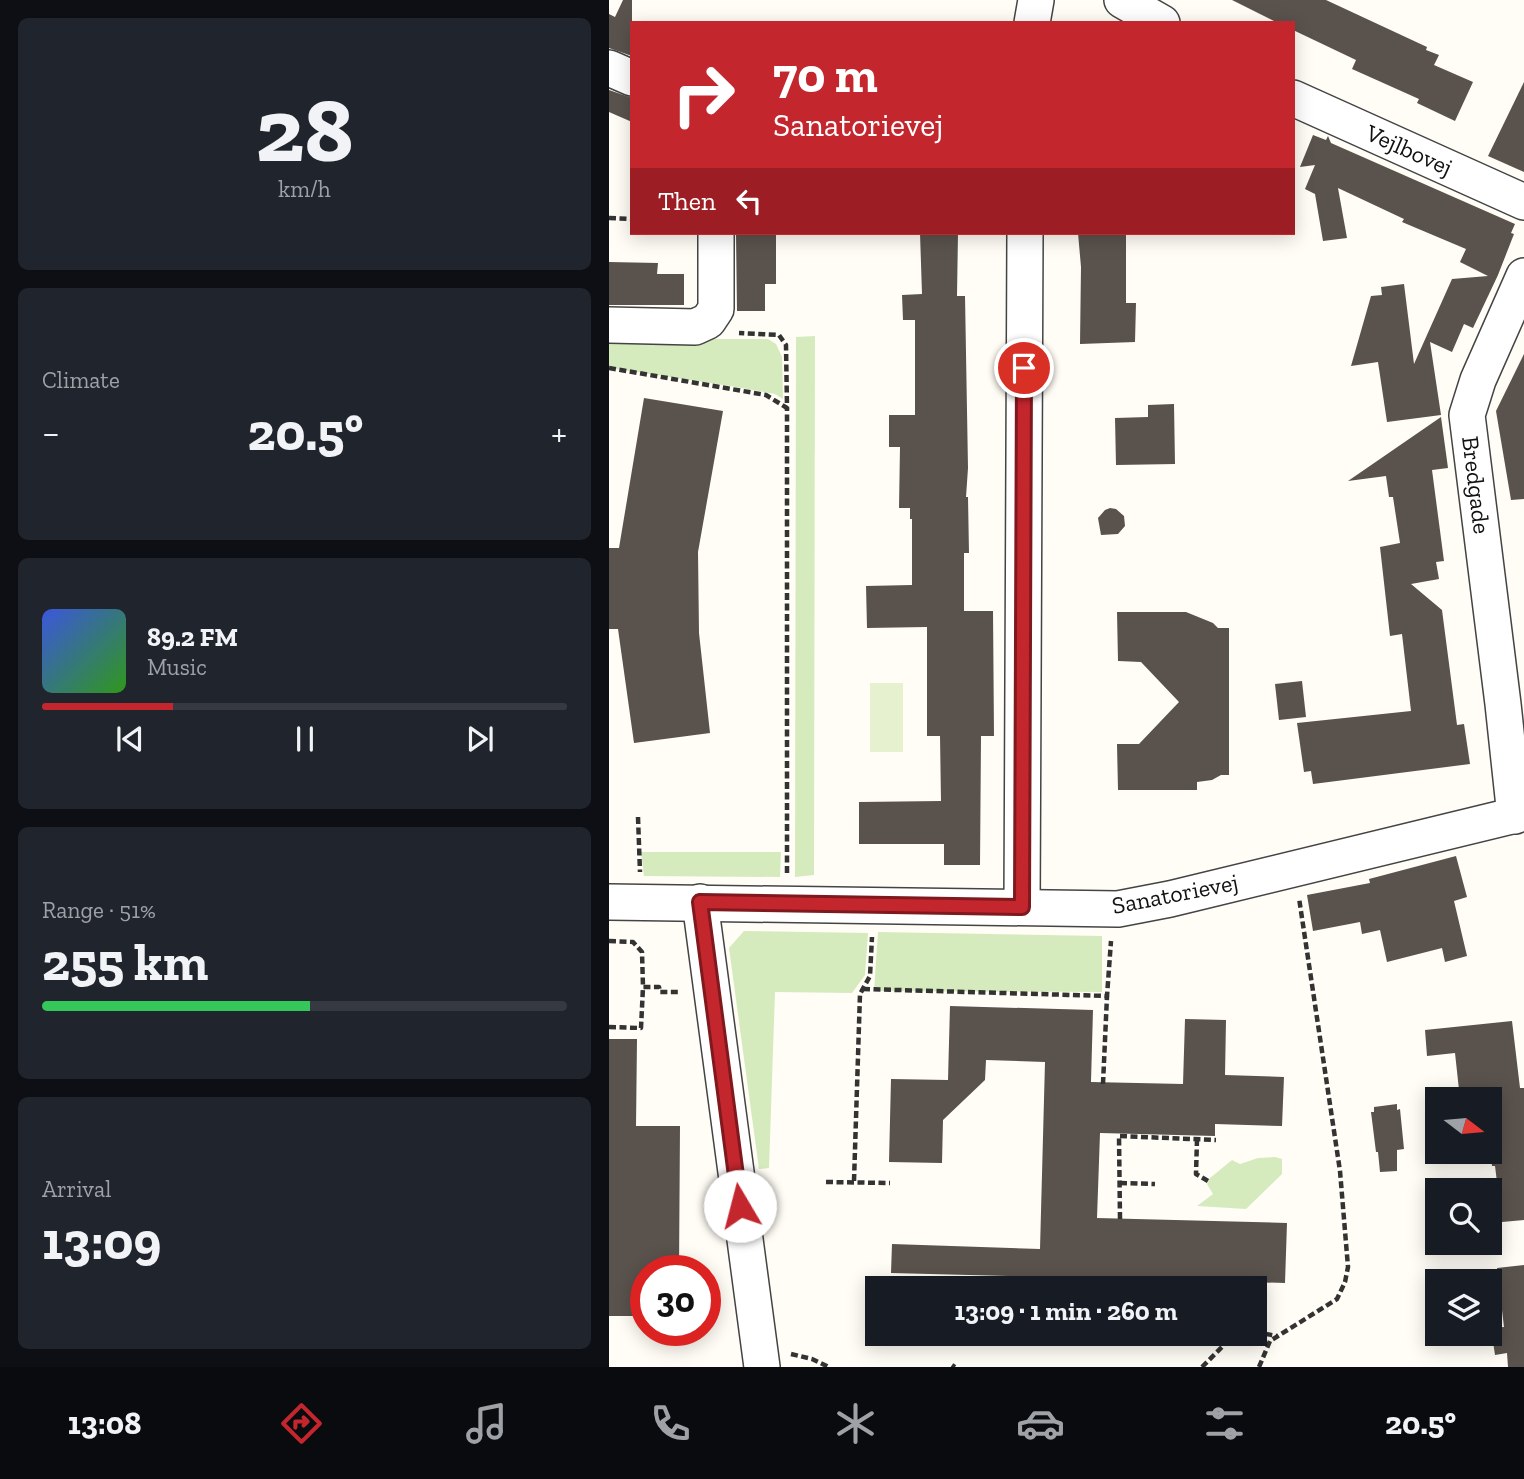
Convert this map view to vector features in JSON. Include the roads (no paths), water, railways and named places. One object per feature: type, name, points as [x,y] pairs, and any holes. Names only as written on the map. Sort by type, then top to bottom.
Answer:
[{"type":"street","points":[[1032,21],[1036,0]]},
{"type":"street","points":[[1122,0],[1159,21]]},
{"type":"street","points":[[609,68],[630,77]]},
{"type":"street","name":"Vejlbovej","points":[[1295,99],[1524,202]]},
{"type":"street","points":[[609,325],[695,327],[708,321],[716,309],[716,235]]},
{"type":"street","points":[[1022,907],[1025,235]]},
{"type":"street","name":"Bredgade","points":[[1519,815],[1467,415],[1478,380],[1524,276]]},
{"type":"street","name":"Bredgade","points":[[1503,704],[1524,736]]},
{"type":"street","name":"Sanatorievej","points":[[625,902],[1118,909],[1170,900],[1519,815]]},
{"type":"street","points":[[700,902],[762,1367]]}]
